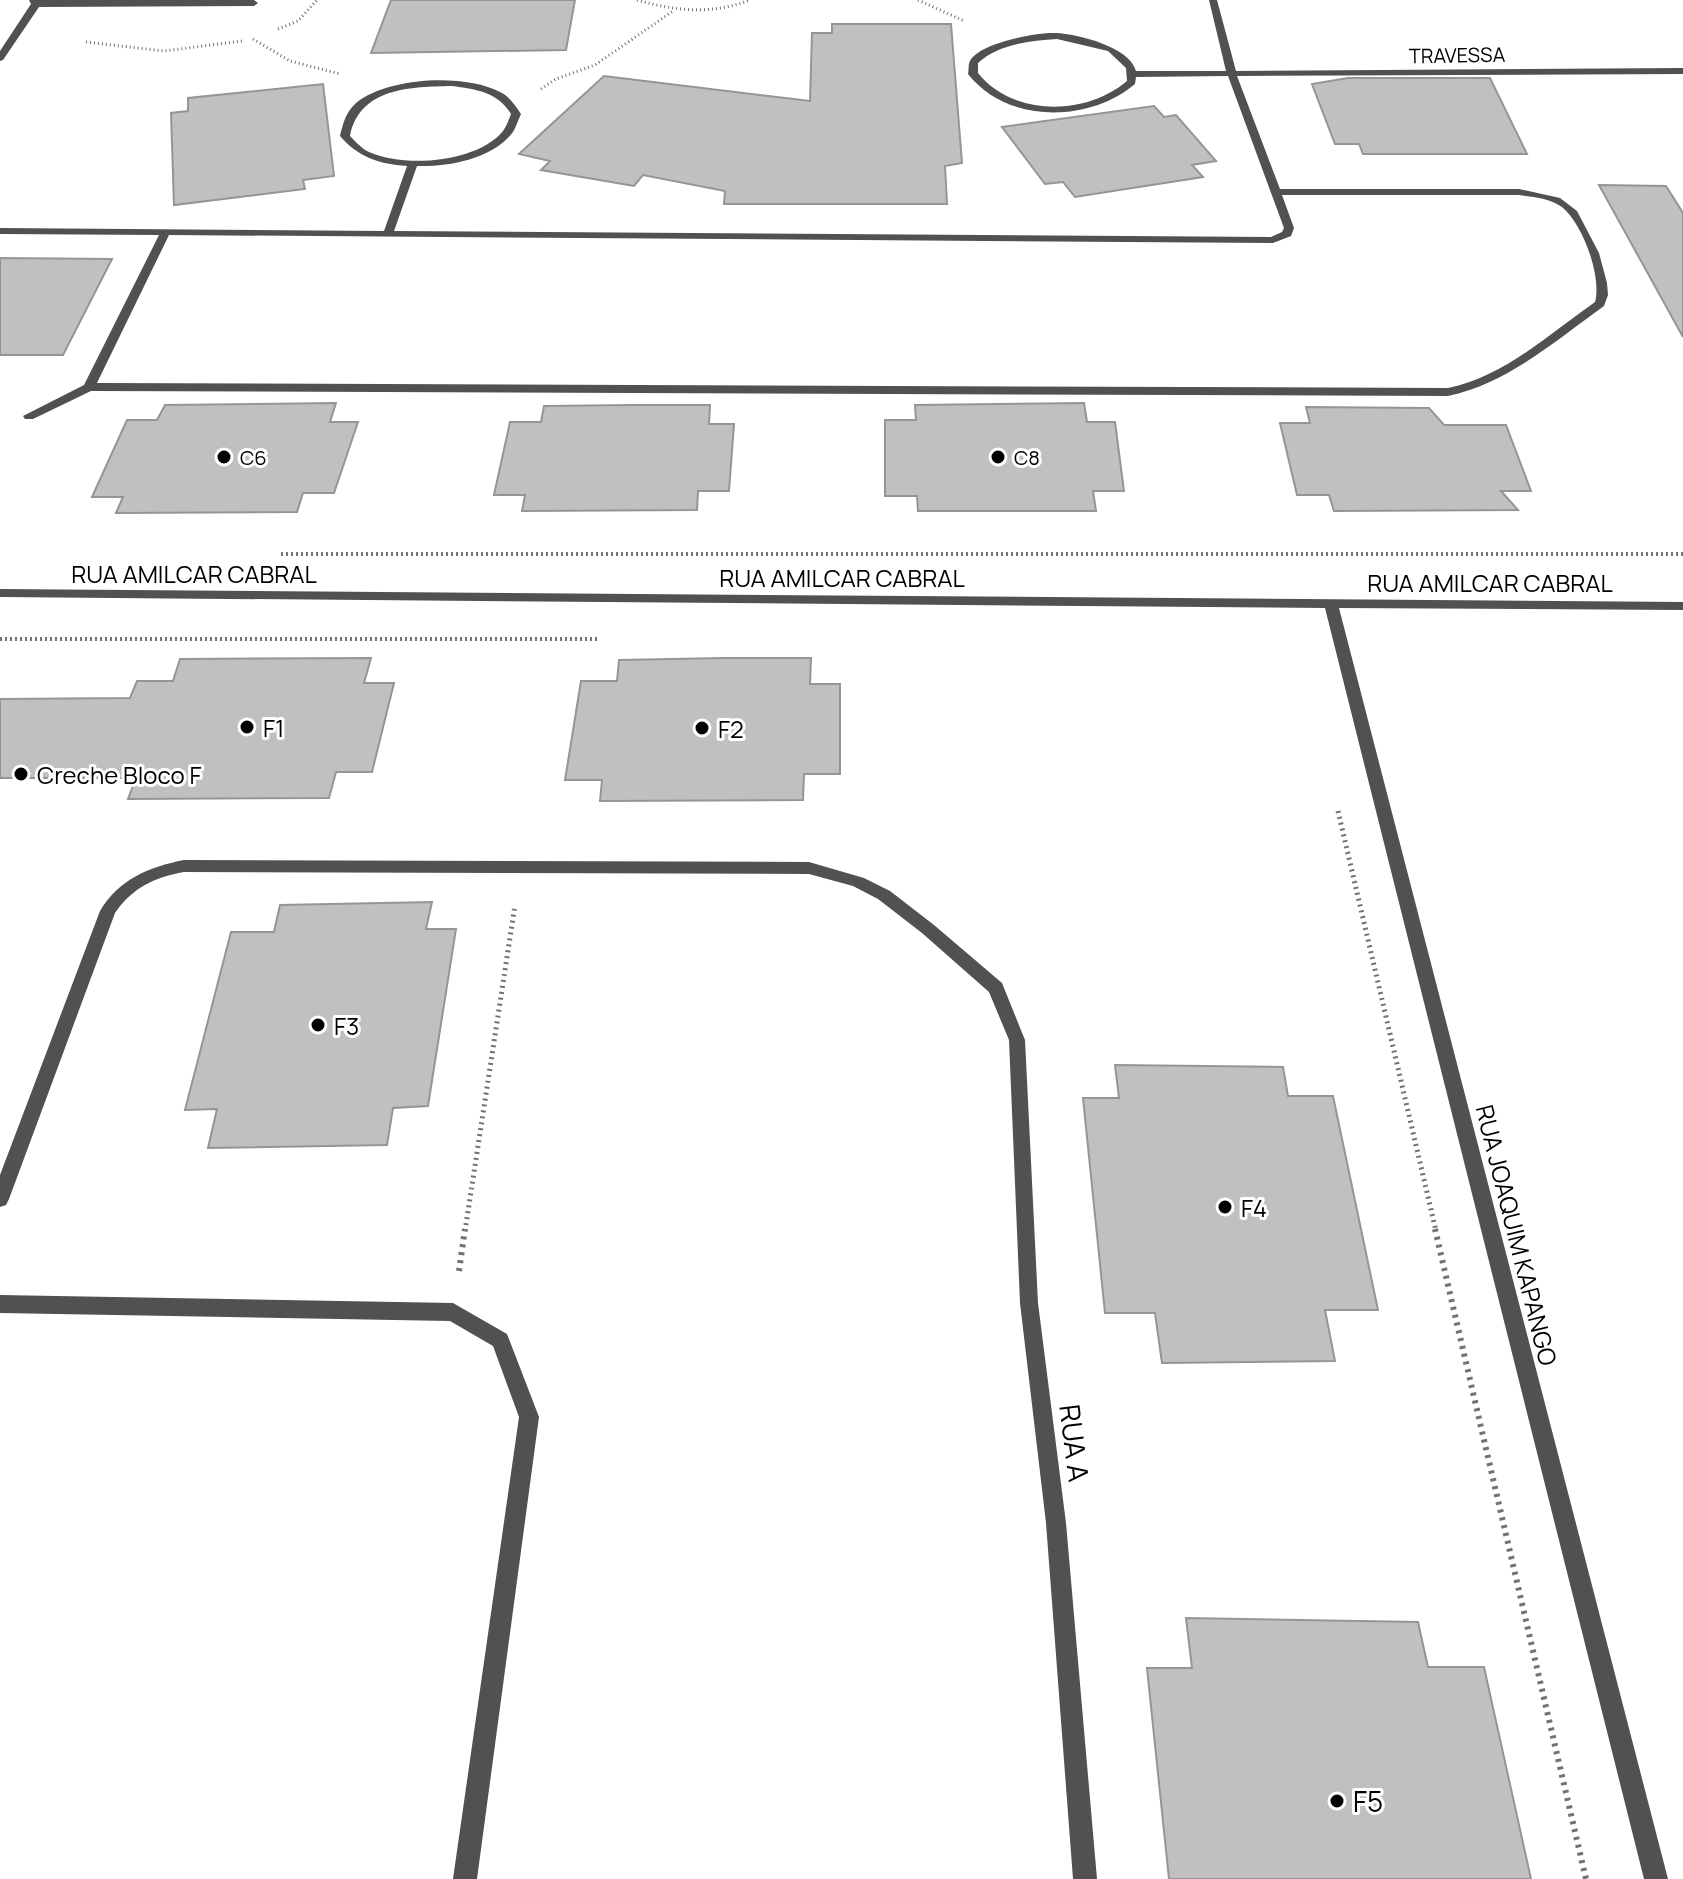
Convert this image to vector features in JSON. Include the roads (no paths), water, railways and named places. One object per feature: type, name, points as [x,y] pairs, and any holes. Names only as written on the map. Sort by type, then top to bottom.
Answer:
[{"type":"street","points":[[0,231],[389,231],[1263,241],[1287,234],[1289,228],[1232,75],[1213,0]]},
{"type":"street","points":[[0,58],[35,2],[254,3]]},
{"type":"street","points":[[1026,37],[1085,40],[1111,49],[1127,60],[1134,74],[1122,93],[1105,102],[1057,108],[1031,106],[1007,99],[983,86],[975,74],[975,65],[983,53],[1026,37]]},
{"type":"street","name":"TRAVESSA","points":[[1134,74],[1683,71]]},
{"type":"street","points":[[452,83],[478,86],[501,95],[513,107],[516,114],[513,128],[495,145],[471,155],[413,163],[385,160],[362,152],[345,136],[345,122],[351,112],[378,96],[421,84],[452,83]]},
{"type":"street","points":[[389,231],[413,163]]},
{"type":"street","points":[[29,416],[89,387],[1448,392],[1487,382],[1600,304],[1605,296],[1602,275],[1575,214],[1566,204],[1543,196],[1519,192],[1275,192]]},
{"type":"street","points":[[89,387],[166,231]]},
{"type":"street","name":"RUA AMILCAR CABRAL","points":[[0,593],[1683,606]]},
{"type":"street","name":"RUA JOAQUIM KAPANGO","points":[[1331,603],[1656,1879]]},
{"type":"street","name":"RUA A","points":[[0,1199],[108,911],[118,894],[157,870],[184,866],[809,868],[831,872],[884,895],[996,988],[1017,1040],[1029,1303],[1056,1523],[1085,1879]]},
{"type":"street","points":[[0,1304],[453,1312],[500,1340],[529,1417],[465,1879]]},
{"type":"place","name":"C6","points":[[224,457]]},
{"type":"place","name":"C8","points":[[998,457]]},
{"type":"place","name":"F1","points":[[247,727]]},
{"type":"place","name":"F2","points":[[702,728]]},
{"type":"place","name":"Creche Bloco F","points":[[21,774]]},
{"type":"place","name":"F3","points":[[318,1025]]},
{"type":"place","name":"F4","points":[[1225,1207]]},
{"type":"place","name":"F5","points":[[1337,1801]]}]
